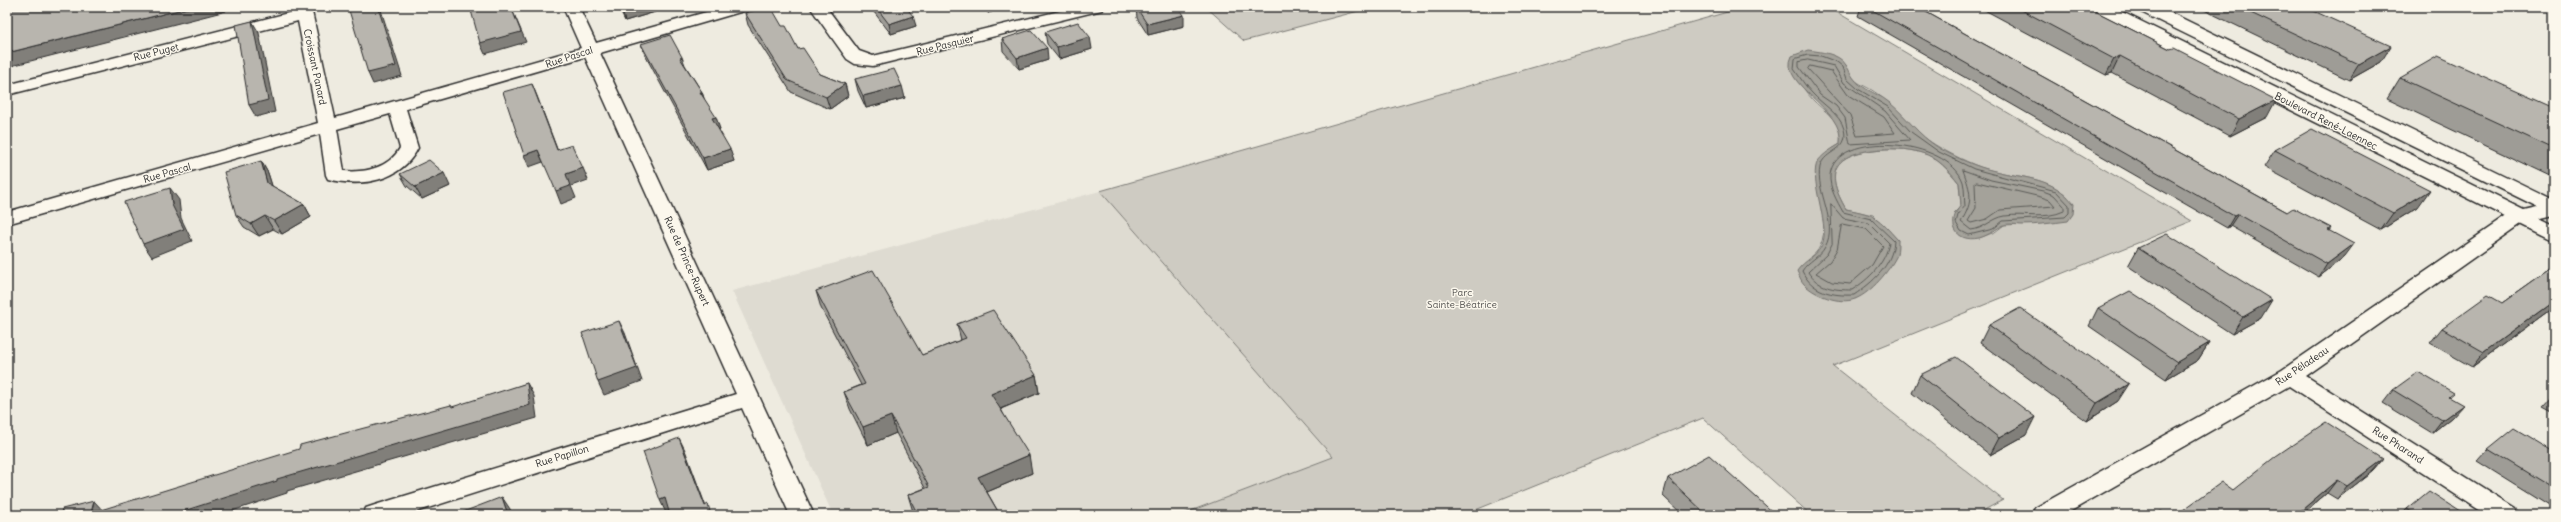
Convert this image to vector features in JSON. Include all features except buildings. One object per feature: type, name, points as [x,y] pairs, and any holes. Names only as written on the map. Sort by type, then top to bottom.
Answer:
[{"type":"street","name":"Rue de Prince-Rupert","points":[[571,7],[592,50],[802,515]]},
{"type":"street","name":"Rue Pascal","points":[[7,218],[328,127],[741,7]]},
{"type":"street","name":"Rue Pasquier","points":[[818,7],[853,56],[861,60],[874,61],[1063,11],[1096,7]]},
{"type":"street","name":"Boulevard René-Laennec","points":[[2098,7],[2554,234]]},
{"type":"street","points":[[2145,7],[2554,209]]},
{"type":"street","name":"Rue Puget","points":[[7,90],[304,11]]},
{"type":"street","name":"Croissant Panard","points":[[304,11],[328,127]]},
{"type":"street","points":[[328,127],[335,175],[355,178],[383,171],[402,161],[409,148],[397,107]]},
{"type":"street","name":"Rue Péladeau","points":[[2044,515],[2290,376],[2518,217],[2554,209]]},
{"type":"street","name":"Rue Pharand","points":[[2290,376],[2506,515]]},
{"type":"street","name":"Rue Papillon","points":[[386,513],[748,398]]},
{"type":"shaded area","points":[[1100,191],[1333,457],[1180,515],[833,515],[732,291]]},
{"type":"green space","points":[[1206,7],[1374,7],[1244,41]]},
{"type":"green space","name":"Parc Sainte-Béatrice","points":[[1745,7],[1828,7],[2192,221],[1833,366],[2003,500],[1975,515],[1811,515],[1703,418],[1473,511],[1477,515],[1180,515],[1333,457],[1100,191]],"holes":[[[1846,65],[1856,81],[1875,92],[1885,100],[1911,126],[1929,141],[1944,150],[1967,162],[1987,169],[2047,184],[2058,189],[2068,197],[2049,223],[2004,225],[1995,232],[1979,238],[1954,213],[1961,206],[1959,183],[1938,161],[1916,151],[1904,149],[1873,150],[1848,157],[1840,162],[1834,177],[1835,186],[1839,197],[1846,209],[1873,215],[1898,240],[1882,274],[1871,286],[1855,299],[1811,257],[1818,250],[1824,230],[1817,173],[1832,149],[1840,144],[1839,129],[1829,114],[1811,97],[1790,70]]]},
{"type":"water","points":[[1808,50],[1823,52],[1839,58],[1843,61],[1859,84],[1890,103],[1919,132],[1939,148],[1959,159],[1981,167],[2006,174],[2038,180],[2048,184],[2066,195],[2074,204],[2073,214],[2068,221],[2033,225],[2006,224],[1979,238],[1971,239],[1959,235],[1955,230],[1954,218],[1961,205],[1959,183],[1938,161],[1928,155],[1904,149],[1879,149],[1849,156],[1836,168],[1836,186],[1839,197],[1846,209],[1871,215],[1885,226],[1898,240],[1897,255],[1890,267],[1879,280],[1867,292],[1855,299],[1849,301],[1835,300],[1814,292],[1803,283],[1797,271],[1819,250],[1823,242],[1823,223],[1815,177],[1818,161],[1828,151],[1840,144],[1839,131],[1833,119],[1802,87],[1794,77],[1790,67],[1792,56]]}]
